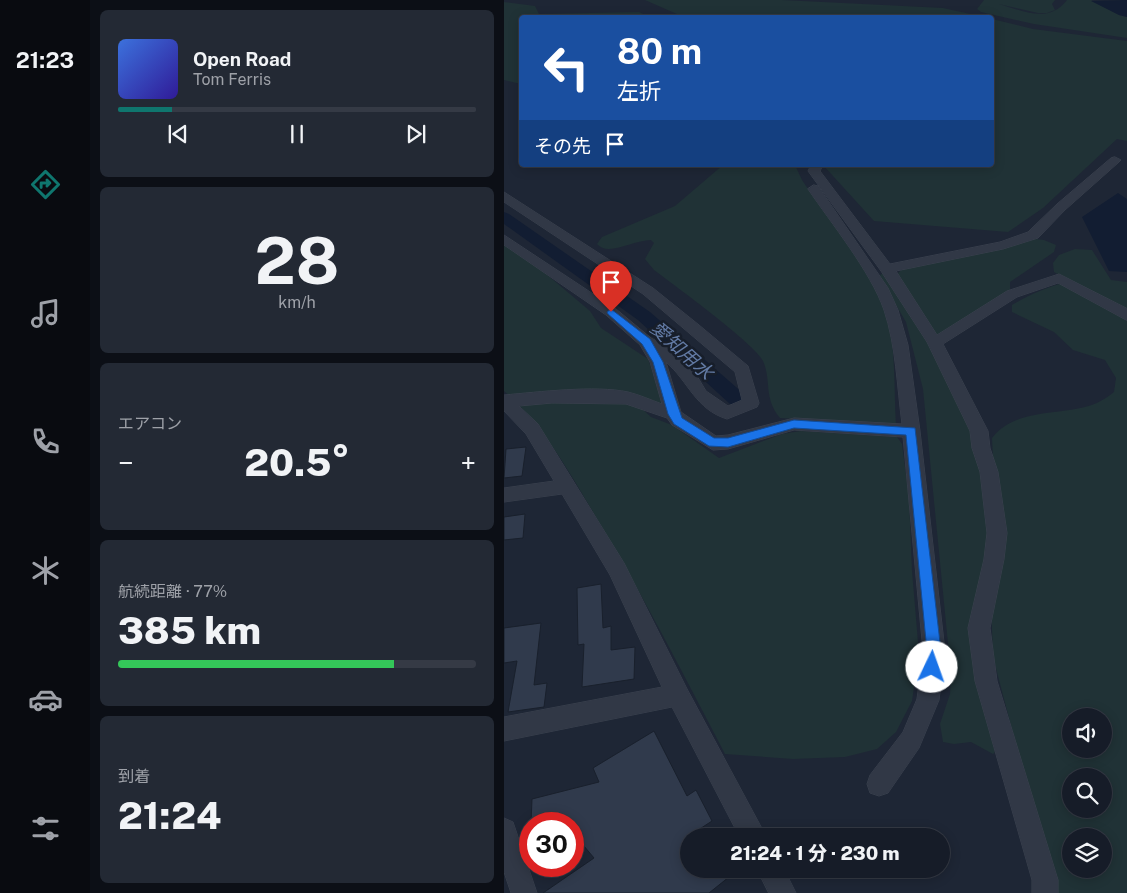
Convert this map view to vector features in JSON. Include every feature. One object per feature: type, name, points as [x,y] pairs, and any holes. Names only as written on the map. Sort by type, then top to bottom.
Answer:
[{"type":"street","points":[[887,269],[1003,245],[1033,235],[1061,207],[1116,160]]},
{"type":"street","points":[[806,167],[804,173],[881,288],[890,310],[900,345],[911,431],[934,651],[928,700],[911,740],[879,784]]},
{"type":"street","points":[[816,167],[814,171],[887,269],[934,342],[979,431],[981,448],[989,472],[997,533],[994,558],[979,628],[986,680],[1045,880],[1045,893]]},
{"type":"street","points":[[504,196],[648,291],[694,329],[742,370],[751,402],[727,413],[700,395],[685,370],[664,352],[646,342],[611,312],[504,239]]},
{"type":"street","points":[[934,342],[942,340],[1012,294],[1059,278],[1127,316]]},
{"type":"street","points":[[646,342],[658,362],[673,414],[678,421],[713,442],[728,442],[794,424],[911,431]]},
{"type":"street","points":[[673,414],[628,398],[612,396],[552,397],[504,401],[532,429],[618,568],[678,696],[748,828]]},
{"type":"street","points":[[504,495],[568,486]]},
{"type":"street","points":[[504,728],[678,696]]},
{"type":"street","points":[[504,831],[524,893]]},
{"type":"street","points":[[775,878],[783,893]]},
{"type":"shaded area","points":[[645,0],[782,0],[943,8],[975,15],[679,15]]},
{"type":"shaded area","points":[[984,0],[1055,0],[1052,4],[1055,10],[1047,13],[1052,12],[1060,7],[1067,0],[1091,0],[1119,15],[1127,17],[1127,38],[1034,24],[981,12],[977,9]],"holes":[[[999,4],[1038,13],[1047,13],[1035,14]]]},
{"type":"shaded area","points":[[504,2],[535,6],[539,14],[639,12],[646,15],[519,15],[519,84],[504,80]]},
{"type":"shaded area","points":[[994,19],[1033,29],[1127,41],[1127,141],[1117,139],[1043,208],[1008,232],[874,221],[825,167],[994,167]]},
{"type":"shaded area","points":[[721,167],[796,167],[802,180],[860,262],[886,313],[892,338],[896,424],[780,418],[771,403],[763,361],[757,353],[730,329],[654,270],[645,259],[654,243],[651,240],[608,249],[602,248],[597,244],[602,237],[675,206]]},
{"type":"shaded area","points":[[1035,239],[1044,240],[1056,245],[1054,252],[1010,282],[1010,290],[938,335],[931,332],[896,275],[903,268]]},
{"type":"shaded area","points":[[504,244],[545,273],[590,311],[601,328],[648,359],[665,408],[648,401],[511,397],[504,391]]},
{"type":"shaded area","points":[[1075,249],[1092,250],[1111,280],[1127,282],[1127,313],[1054,272],[1053,263],[1059,255]]},
{"type":"shaded area","points":[[884,272],[918,322],[975,439],[991,532],[974,668],[995,752],[993,754],[971,742],[954,744],[943,742],[940,724],[950,694],[951,674],[923,389],[906,322],[879,276]]},
{"type":"shaded area","points":[[1063,283],[1127,318],[1127,893],[1055,893],[993,657],[991,602],[994,476],[992,438],[1002,428],[1014,421],[1097,403],[1114,392],[1116,378],[1105,360],[1073,350],[1054,332],[1012,312],[1012,305],[1037,292]]},
{"type":"shaded area","points":[[616,400],[640,407],[651,417],[672,425],[719,458],[782,434],[801,431],[897,437],[902,444],[909,498],[912,571],[919,654],[912,701],[896,732],[877,749],[845,757],[793,759],[725,754],[617,552],[552,446],[517,403]]},
{"type":"water","points":[[1127,0],[1127,17],[1091,1]]},
{"type":"water","points":[[1118,193],[1127,199],[1127,272],[1109,271],[1082,217]]},
{"type":"building","points":[[526,447],[522,476],[504,478],[506,449]]},
{"type":"building","points":[[525,514],[523,538],[504,540],[504,517]]},
{"type":"building","points":[[601,584],[603,628],[611,626],[611,650],[635,647],[634,679],[582,687],[584,644],[578,645],[577,588]]},
{"type":"building","points":[[541,623],[534,685],[547,683],[544,707],[508,712],[517,661],[504,663],[504,628]]},
{"type":"building","points":[[654,731],[687,796],[696,790],[712,821],[701,828],[680,828],[680,878],[728,878],[709,893],[543,893],[566,877],[584,877],[584,865],[594,858],[584,846],[584,812],[531,812],[532,799],[599,782],[593,768]]},
{"type":"waterway","name":"愛知用水","points":[[504,217],[644,316],[737,399]]},
{"type":"route","points":[[611,312],[646,342],[658,362],[673,414],[678,421],[713,442],[728,442],[773,428],[794,424],[911,431],[934,651],[932,667]]}]
